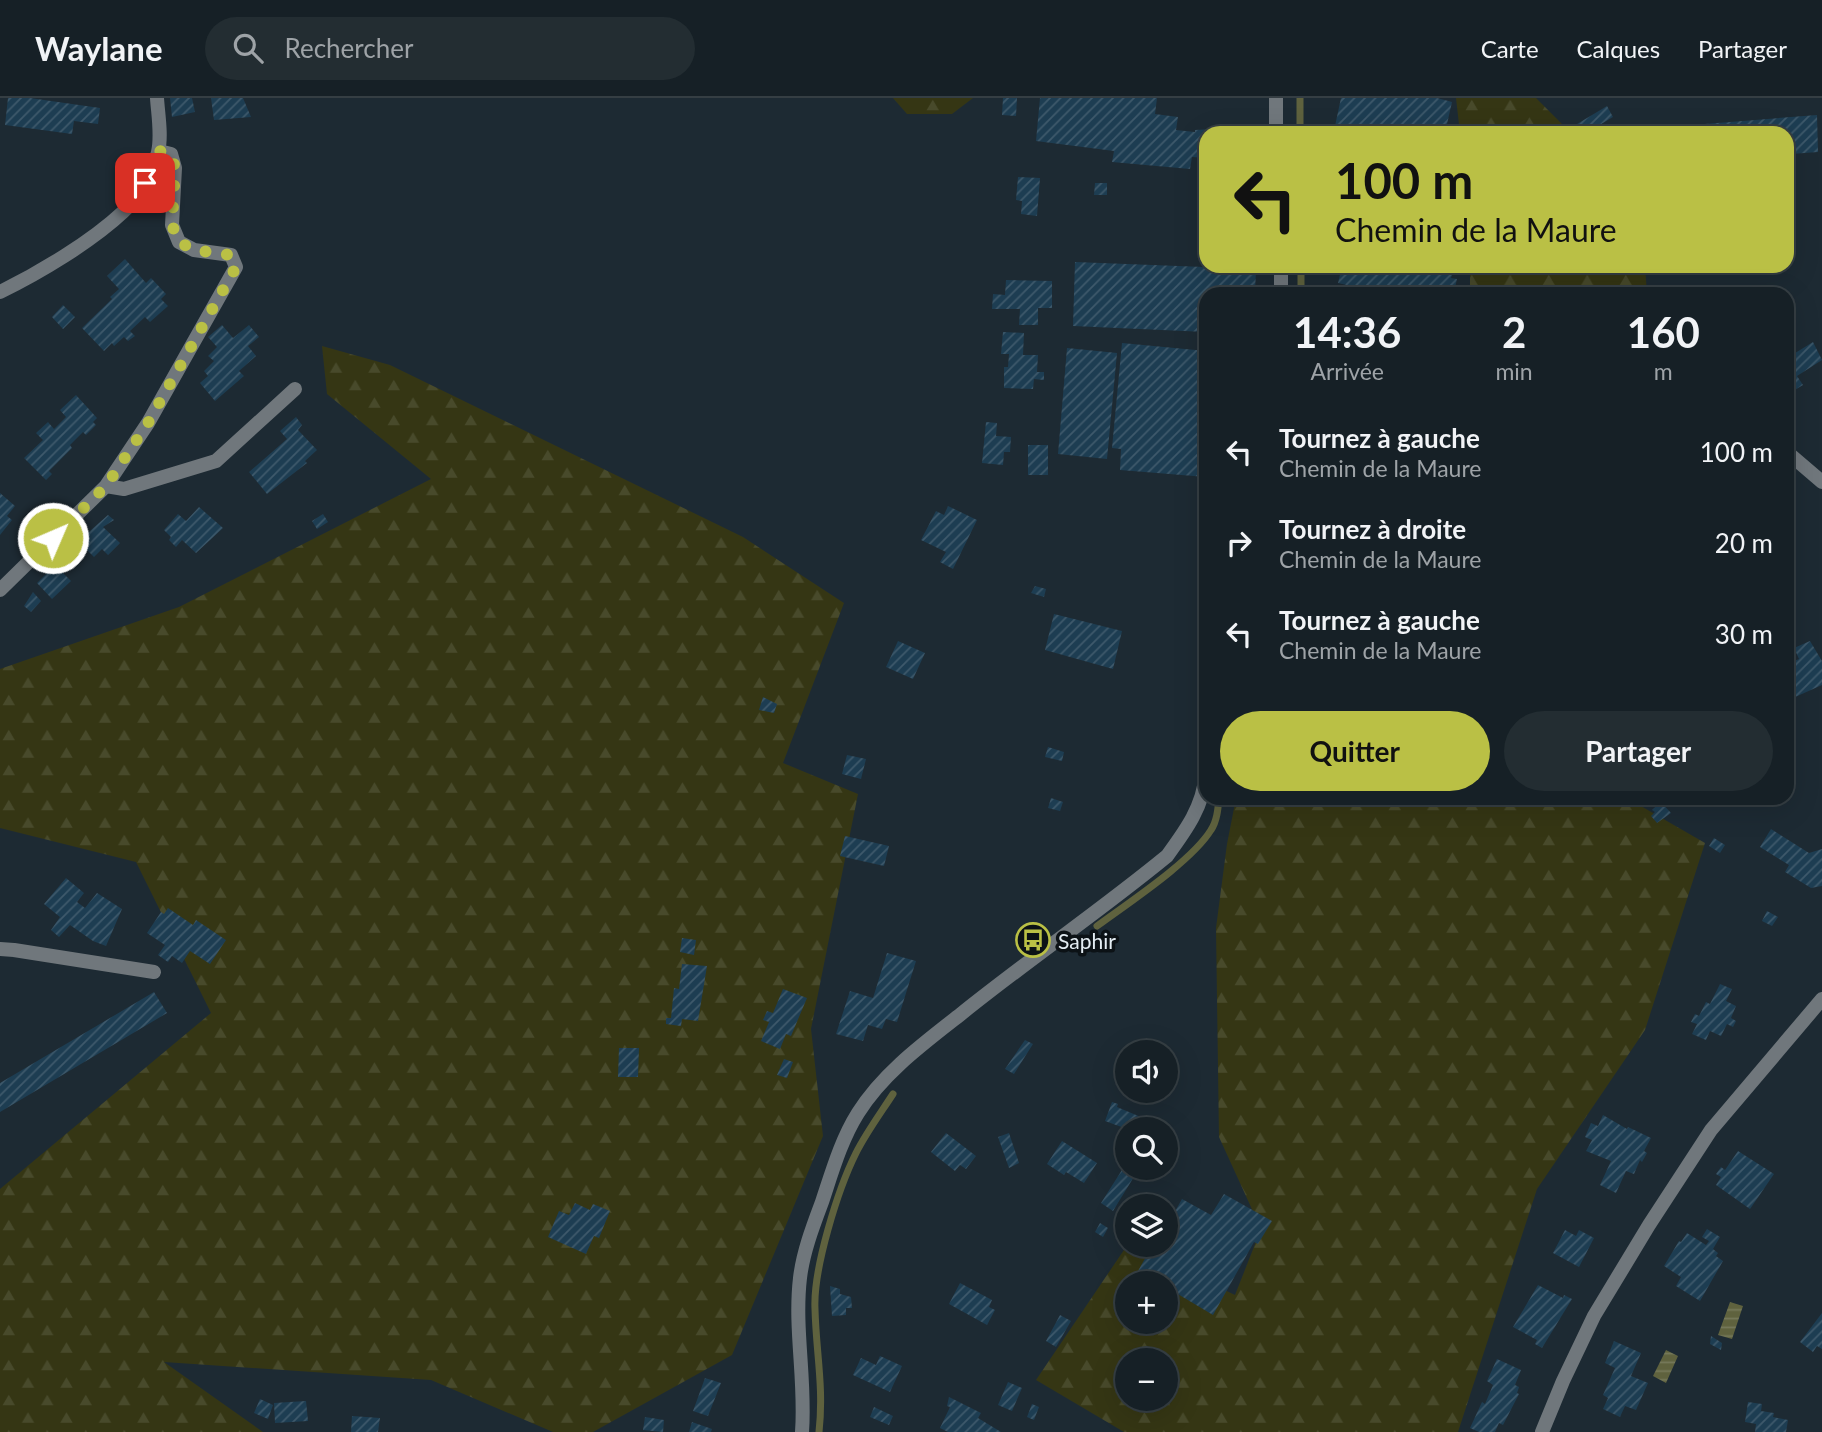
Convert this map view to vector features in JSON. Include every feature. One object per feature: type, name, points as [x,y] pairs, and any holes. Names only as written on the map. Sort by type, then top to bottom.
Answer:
[{"type":"street","points":[[0,292],[75,247],[124,211],[145,183],[159,151],[157,98]]},
{"type":"street","points":[[1276,98],[1276,126]]},
{"type":"street","points":[[0,590],[106,486],[148,423],[236,267],[230,255],[194,250],[179,242],[172,225],[175,168],[171,154],[159,151]]},
{"type":"street","points":[[106,486],[124,489],[216,461],[295,389]]},
{"type":"street","points":[[1794,458],[1822,482]]},
{"type":"street","points":[[802,1432],[800,1278],[809,1238],[827,1184],[857,1114],[875,1090],[900,1065],[940,1031],[1167,856],[1200,805]]},
{"type":"street","points":[[0,949],[154,972]]},
{"type":"street","points":[[1542,1432],[1594,1316],[1648,1225],[1711,1130],[1822,999]]},
{"type":"green space","points":[[893,98],[973,98],[952,114],[907,114]]},
{"type":"green space","points":[[1456,98],[1536,98],[1564,126],[1459,126]]},
{"type":"green space","points":[[1470,273],[1646,273],[1646,287],[1470,287]]},
{"type":"green space","points":[[322,346],[390,365],[743,537],[844,603],[783,763],[858,794],[811,1029],[823,1136],[732,1355],[593,1432],[553,1432],[431,1380],[164,1362],[263,1432],[0,1432],[0,1189],[211,1013],[136,862],[0,828],[0,669],[179,607],[431,479],[327,394]]},
{"type":"green space","points":[[1235,805],[1639,805],[1705,843],[1645,1030],[1537,1189],[1458,1432],[1124,1432],[1036,1380],[1119,1257],[1155,1257],[1235,1295],[1261,1229],[1219,1137],[1216,928]]},
{"type":"shaded area","points":[[1730,1302],[1743,1306],[1732,1339],[1718,1335]]},
{"type":"shaded area","points":[[1666,1350],[1678,1356],[1666,1383],[1653,1376]]},
{"type":"building","points":[[8,98],[30,98],[100,108],[98,124],[74,121],[72,134],[5,125]]},
{"type":"building","points":[[170,98],[192,98],[195,112],[172,117]]},
{"type":"building","points":[[211,98],[243,98],[251,117],[214,120]]},
{"type":"building","points":[[1003,98],[1017,98],[1016,116],[1002,115]]},
{"type":"building","points":[[1040,98],[1157,98],[1155,114],[1178,117],[1176,130],[1195,132],[1199,130],[1199,158],[1192,157],[1190,169],[1112,162],[1114,151],[1036,141]]},
{"type":"building","points":[[1341,98],[1437,98],[1452,102],[1447,126],[1335,126]]},
{"type":"building","points":[[1607,106],[1613,117],[1598,126],[1574,126]]},
{"type":"building","points":[[1817,115],[1818,152],[1794,154],[1794,126],[1680,126]]},
{"type":"building","points":[[1018,177],[1040,178],[1037,216],[1021,214],[1022,201],[1016,200]]},
{"type":"building","points":[[1095,183],[1107,183],[1107,195],[1094,195]]},
{"type":"building","points":[[125,259],[146,283],[151,278],[166,294],[161,299],[168,306],[150,322],[145,317],[130,331],[135,336],[128,341],[124,337],[104,351],[82,328],[119,289],[107,276]]},
{"type":"building","points":[[1075,262],[1199,267],[1199,273],[1256,273],[1255,287],[1199,287],[1199,332],[1073,326]]},
{"type":"building","points":[[1340,273],[1453,273],[1451,278],[1457,279],[1455,287],[1355,287],[1338,283]]},
{"type":"building","points":[[1006,280],[1052,281],[1052,308],[1038,308],[1038,325],[1019,325],[1020,309],[992,309],[993,294],[1005,295]]},
{"type":"building","points":[[63,305],[75,317],[63,329],[52,317]]},
{"type":"building","points":[[222,325],[233,338],[249,325],[259,337],[248,346],[256,356],[239,371],[244,376],[215,401],[200,383],[208,376],[204,371],[214,361],[208,356],[217,347],[208,337]]},
{"type":"building","points":[[1003,332],[1024,333],[1023,355],[1038,355],[1037,372],[1044,372],[1044,380],[1034,379],[1033,389],[1004,388],[1004,367],[1008,367],[1009,354],[1001,354]]},
{"type":"building","points":[[1813,342],[1822,360],[1797,376],[1803,385],[1794,390],[1794,354]]},
{"type":"building","points":[[1122,343],[1199,350],[1199,476],[1120,470],[1121,449],[1112,448]]},
{"type":"building","points":[[1067,348],[1117,353],[1107,459],[1058,454]]},
{"type":"building","points":[[76,395],[97,418],[93,422],[96,425],[86,435],[83,432],[70,445],[72,448],[49,471],[52,474],[46,480],[24,458],[43,440],[36,433],[48,422],[54,429],[66,417],[60,410]]},
{"type":"building","points":[[296,417],[302,425],[298,430],[317,450],[305,461],[307,463],[267,494],[249,472],[287,439],[280,431]]},
{"type":"building","points":[[986,422],[997,423],[996,436],[1011,437],[1010,452],[1004,452],[1003,465],[982,463]]},
{"type":"building","points":[[1028,445],[1048,445],[1048,475],[1028,475]]},
{"type":"building","points":[[0,493],[15,506],[7,516],[12,520],[0,535]]},
{"type":"building","points":[[948,506],[977,520],[953,569],[940,562],[946,552],[921,540],[936,511],[944,515]]},
{"type":"building","points":[[199,507],[223,528],[196,553],[182,540],[176,547],[164,530],[178,514],[186,521]]},
{"type":"building","points":[[323,514],[328,522],[317,529],[312,521]]},
{"type":"building","points":[[108,515],[114,520],[103,527],[120,543],[108,555],[102,549],[94,557],[79,542],[55,565],[71,581],[52,599],[37,583],[52,568],[45,562],[75,532],[82,538]]},
{"type":"building","points":[[1035,586],[1046,589],[1044,597],[1031,593]]},
{"type":"building","points":[[33,592],[41,601],[31,612],[24,606]]},
{"type":"building","points":[[1054,614],[1122,631],[1113,669],[1045,650]]},
{"type":"building","points":[[898,641],[925,653],[913,679],[886,667]]},
{"type":"building","points":[[1810,641],[1822,661],[1822,685],[1794,698],[1794,661],[1799,659],[1794,648]]},
{"type":"building","points":[[763,697],[777,704],[774,713],[759,710]]},
{"type":"building","points":[[1048,747],[1064,752],[1062,761],[1045,757]]},
{"type":"building","points":[[847,755],[866,759],[861,779],[842,774]]},
{"type":"building","points":[[1051,798],[1063,802],[1060,811],[1048,808]]},
{"type":"building","points":[[1658,805],[1664,805],[1671,813],[1657,823],[1651,816],[1655,812],[1652,810]]},
{"type":"building","points":[[1771,829],[1809,853],[1822,849],[1822,886],[1811,888],[1785,872],[1789,865],[1760,847]]},
{"type":"building","points":[[845,836],[889,846],[884,866],[840,856]]},
{"type":"building","points":[[1714,838],[1725,845],[1720,853],[1709,846]]},
{"type":"building","points":[[66,878],[84,893],[77,902],[85,908],[97,893],[122,909],[106,946],[93,941],[70,925],[59,937],[51,930],[60,917],[44,904]]},
{"type":"building","points":[[168,908],[193,925],[196,920],[226,940],[210,964],[190,951],[182,963],[172,956],[168,962],[158,955],[165,945],[147,933],[161,912],[164,914]]},
{"type":"building","points":[[1767,911],[1778,917],[1772,926],[1762,921]]},
{"type":"building","points":[[682,938],[696,940],[694,955],[680,952]]},
{"type":"building","points":[[887,953],[916,961],[897,1022],[886,1019],[882,1029],[868,1025],[863,1041],[836,1034],[850,991],[873,998]]},
{"type":"building","points":[[682,964],[707,966],[698,1021],[682,1019],[681,1026],[666,1024],[666,1018],[671,1018],[674,988],[679,989]]},
{"type":"building","points":[[1720,984],[1732,989],[1726,1001],[1736,1006],[1731,1018],[1736,1021],[1733,1027],[1727,1024],[1721,1036],[1710,1031],[1706,1040],[1692,1034],[1697,1024],[1691,1022],[1695,1014],[1699,1016],[1706,1002],[1710,1004]]},
{"type":"building","points":[[783,989],[807,998],[791,1036],[786,1034],[780,1049],[761,1041],[769,1022],[763,1020],[767,1011],[773,1013]]},
{"type":"building","points":[[154,992],[167,1013],[0,1112],[0,1083]]},
{"type":"building","points":[[1025,1040],[1033,1044],[1014,1074],[1005,1069]]},
{"type":"building","points":[[619,1048],[639,1048],[638,1077],[618,1077]]},
{"type":"building","points":[[784,1059],[793,1062],[787,1078],[777,1075]]},
{"type":"building","points":[[1112,1102],[1118,1104],[1117,1107],[1141,1117],[1115,1117],[1115,1125],[1105,1121]]},
{"type":"building","points":[[1603,1115],[1627,1129],[1628,1127],[1651,1138],[1642,1162],[1640,1160],[1634,1174],[1626,1171],[1616,1193],[1600,1185],[1611,1161],[1586,1151],[1592,1140],[1585,1137],[1591,1123],[1598,1126]]},
{"type":"building","points":[[946,1133],[976,1156],[966,1169],[960,1165],[955,1171],[931,1152]]},
{"type":"building","points":[[1009,1133],[1019,1163],[1009,1168],[998,1137]]},
{"type":"building","points":[[1062,1141],[1097,1163],[1084,1183],[1047,1164]]},
{"type":"building","points":[[1738,1151],[1774,1174],[1750,1209],[1716,1185],[1721,1177],[1716,1174],[1721,1167],[1725,1170]]},
{"type":"building","points":[[1116,1180],[1132,1180],[1123,1194],[1115,1194],[1113,1211],[1101,1203]]},
{"type":"building","points":[[1224,1194],[1272,1221],[1258,1244],[1254,1242],[1213,1315],[1178,1294],[1178,1271],[1138,1271],[1146,1257],[1178,1257],[1178,1206],[1182,1199],[1211,1215]]},
{"type":"building","points":[[575,1203],[590,1210],[593,1204],[610,1211],[599,1238],[594,1236],[586,1254],[548,1237],[559,1211],[569,1215]]},
{"type":"building","points":[[1100,1223],[1108,1228],[1103,1237],[1095,1232]]},
{"type":"building","points":[[1707,1229],[1720,1237],[1713,1249],[1718,1253],[1716,1256],[1723,1261],[1700,1301],[1676,1286],[1681,1277],[1664,1266],[1687,1233],[1706,1245],[1709,1241],[1702,1237]]},
{"type":"building","points":[[1565,1230],[1576,1236],[1579,1230],[1594,1238],[1579,1267],[1553,1253]]},
{"type":"building","points":[[960,1283],[992,1300],[989,1307],[995,1310],[987,1325],[949,1304]]},
{"type":"building","points":[[1538,1285],[1563,1298],[1564,1295],[1572,1299],[1542,1348],[1535,1344],[1537,1340],[1513,1327]]},
{"type":"building","points":[[830,1286],[840,1289],[840,1294],[851,1297],[852,1308],[846,1308],[846,1315],[832,1316]]},
{"type":"building","points":[[1822,1313],[1822,1349],[1817,1346],[1813,1352],[1800,1342]]},
{"type":"building","points":[[1060,1315],[1071,1321],[1056,1347],[1046,1341]]},
{"type":"building","points":[[1711,1336],[1722,1343],[1721,1350],[1710,1344]]},
{"type":"building","points":[[1614,1341],[1641,1353],[1631,1376],[1648,1383],[1636,1410],[1625,1406],[1620,1417],[1603,1409],[1608,1398],[1603,1395],[1615,1368],[1605,1363]]},
{"type":"building","points":[[880,1356],[902,1366],[890,1392],[853,1375],[861,1358],[876,1365]]},
{"type":"building","points":[[1497,1359],[1521,1370],[1515,1385],[1519,1387],[1519,1394],[1503,1425],[1499,1423],[1495,1432],[1479,1432],[1470,1428],[1493,1385],[1487,1381]]},
{"type":"building","points":[[705,1378],[721,1383],[708,1416],[693,1411]]},
{"type":"building","points":[[1008,1382],[1022,1388],[1012,1411],[998,1405]]},
{"type":"building","points":[[949,1397],[981,1413],[978,1418],[1001,1432],[948,1432],[940,1428],[950,1407],[947,1406]]},
{"type":"building","points":[[260,1399],[273,1405],[268,1419],[254,1413]]},
{"type":"building","points":[[306,1401],[308,1421],[275,1423],[274,1403]]},
{"type":"building","points":[[1748,1402],[1762,1404],[1761,1411],[1774,1413],[1773,1417],[1788,1420],[1786,1432],[1755,1432],[1756,1424],[1745,1422]]},
{"type":"building","points":[[1032,1404],[1039,1407],[1034,1420],[1027,1417]]},
{"type":"building","points":[[874,1407],[893,1416],[889,1425],[870,1417]]},
{"type":"building","points":[[352,1416],[380,1418],[378,1432],[351,1432]]},
{"type":"building","points":[[645,1417],[664,1420],[663,1432],[643,1430]]},
{"type":"building","points":[[692,1422],[712,1429],[711,1432],[689,1432]]},
{"type":"waterway","points":[[1300,98],[1300,126]]},
{"type":"waterway","points":[[1301,273],[1301,287]]},
{"type":"waterway","points":[[1097,926],[1189,855],[1211,830],[1218,805]]},
{"type":"waterway","points":[[819,1432],[820,1385],[815,1292],[822,1252],[849,1168],[864,1138],[893,1094]]},
{"type":"place","name":"Saphir","points":[[1033,940]]},
{"type":"route","points":[[53,538],[106,486],[148,423],[236,267],[230,255],[194,250],[179,242],[172,225],[175,168],[171,154],[159,151],[145,183]]}]
